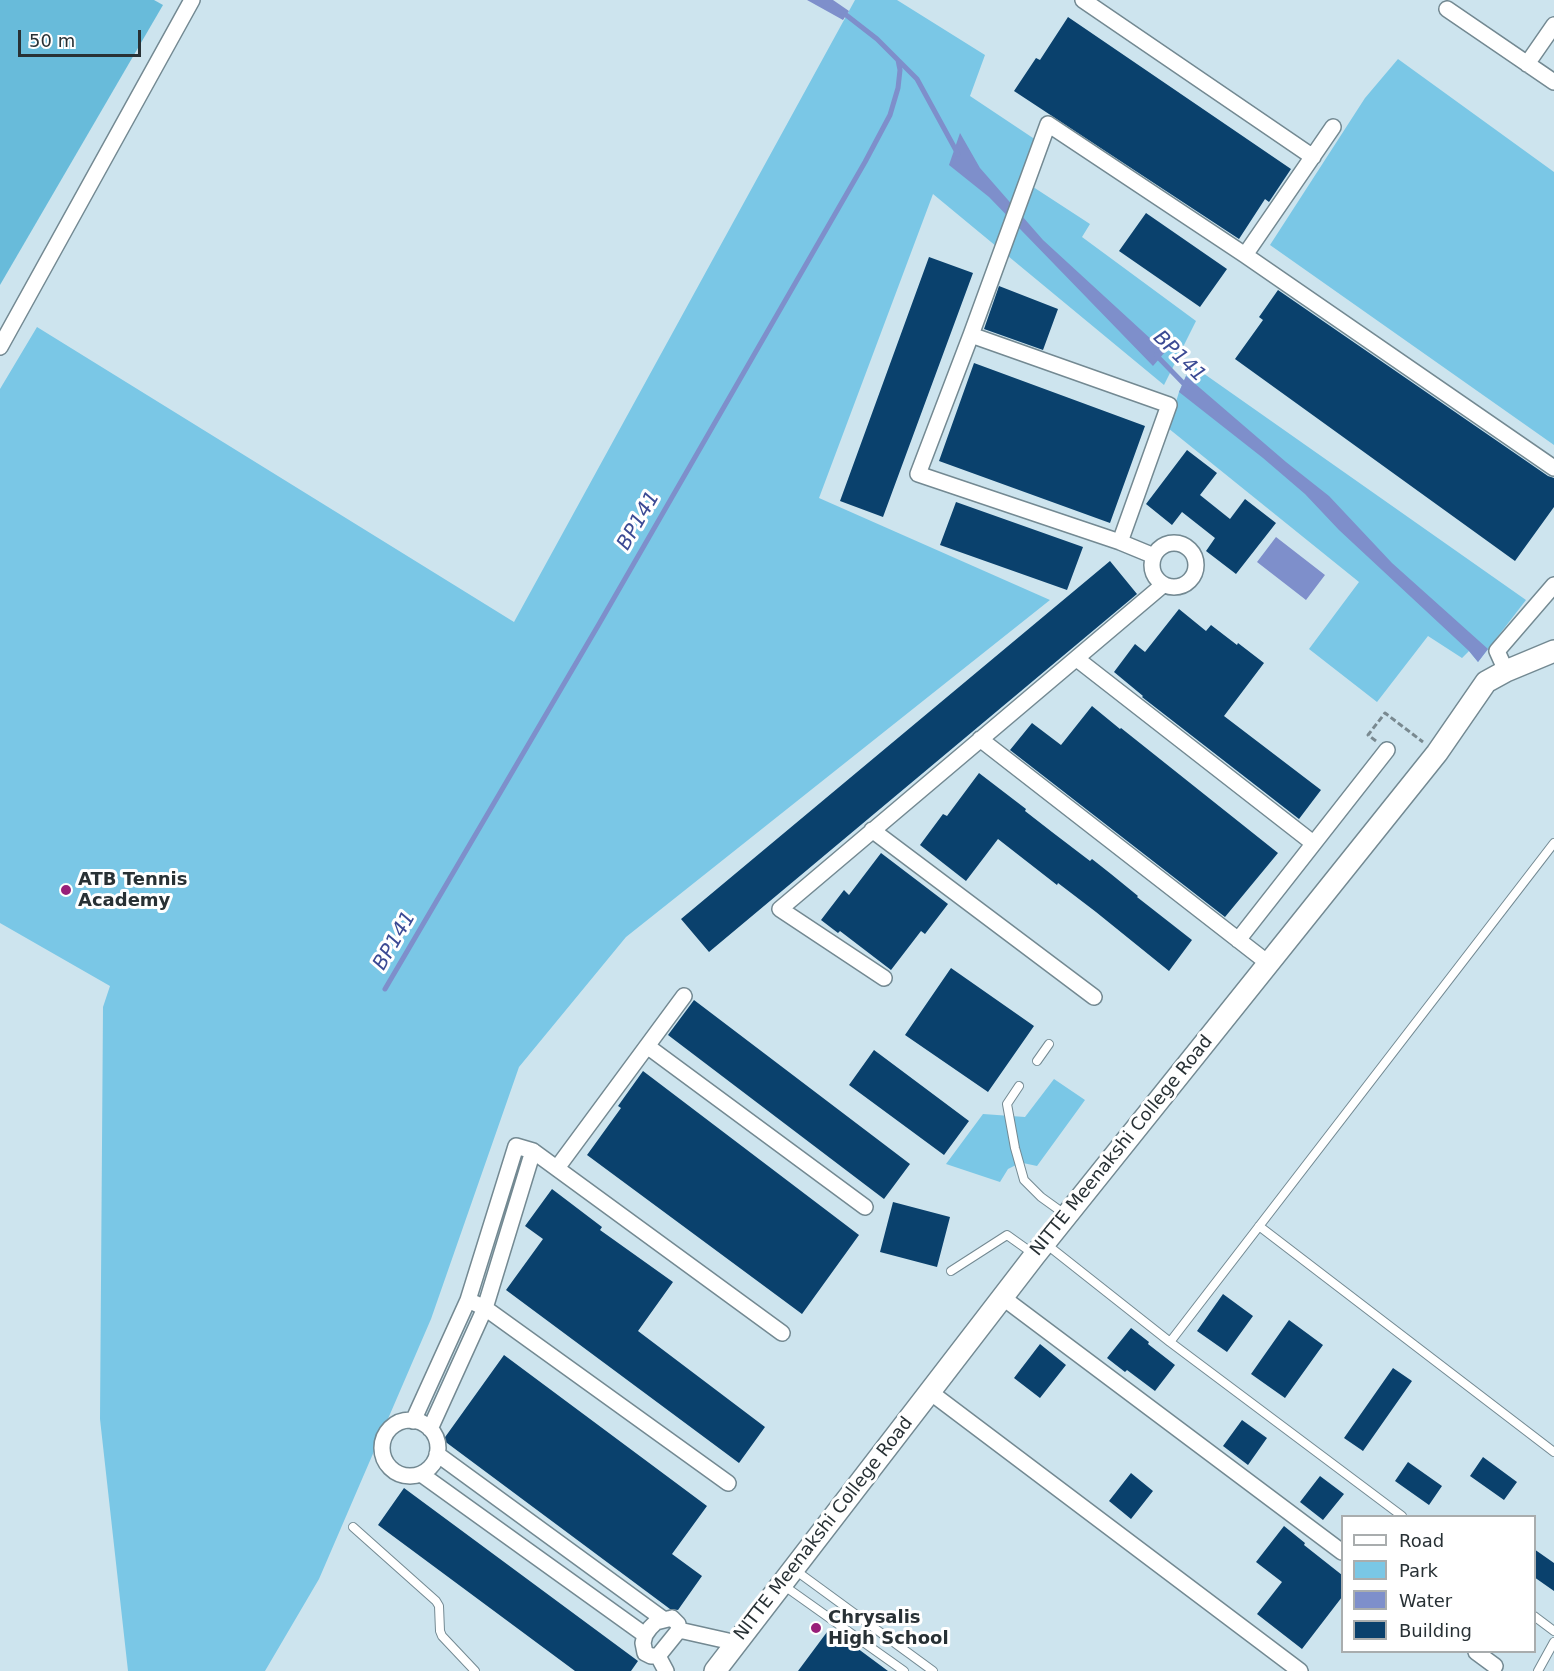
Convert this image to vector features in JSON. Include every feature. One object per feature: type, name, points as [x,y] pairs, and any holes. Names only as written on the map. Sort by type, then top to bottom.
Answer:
[{"type":"street","points":[[0,347],[192,0]]},
{"type":"street","points":[[1083,0],[1313,157]]},
{"type":"street","points":[[1447,9],[1554,82]]},
{"type":"street","points":[[1527,64],[1554,25]]},
{"type":"street","points":[[1154,556],[1120,542],[918,474],[1048,124],[1245,255],[1554,468]]},
{"type":"street","points":[[1245,255],[1333,127]]},
{"type":"street","points":[[971,335],[1169,405],[1120,542]]},
{"type":"street","points":[[1174,543],[1188,547],[1196,559],[1195,574],[1186,584],[1172,588],[1163,585],[1152,571],[1154,556],[1161,548],[1174,543]]},
{"type":"street","points":[[884,978],[780,909],[1163,585]]},
{"type":"street","points":[[1506,671],[1497,651],[1554,585]]},
{"type":"street","name":"NITTE Meenakshi College Road","points":[[716,1671],[1039,1249],[1437,753],[1486,682],[1506,671],[1552,654]]},
{"type":"street","points":[[1077,658],[1314,843]]},
{"type":"street","points":[[980,739],[1268,963]]},
{"type":"street","points":[[1238,940],[1387,750]]},
{"type":"street","points":[[872,830],[1094,997]]},
{"type":"street","points":[[556,1168],[684,996]]},
{"type":"street","points":[[647,1046],[865,1207]]},
{"type":"street","points":[[413,1421],[468,1300],[516,1146],[533,1151],[782,1333]]},
{"type":"street","points":[[430,1429],[485,1308],[533,1151]]},
{"type":"street","points":[[1002,1297],[1341,1551]]},
{"type":"street","points":[[468,1300],[485,1308],[728,1483]]},
{"type":"street","points":[[930,1392],[1300,1671]]},
{"type":"street","points":[[413,1421],[430,1429],[437,1442],[437,1454],[428,1470],[421,1474],[405,1476],[391,1469],[383,1455],[384,1438],[388,1431],[402,1422],[413,1421]]},
{"type":"street","points":[[437,1454],[663,1619]]},
{"type":"street","points":[[421,1474],[645,1635]]},
{"type":"street","points":[[672,1618],[678,1624],[679,1630],[658,1656],[645,1653],[645,1635],[656,1622],[672,1618]]},
{"type":"street","points":[[679,1630],[737,1642]]},
{"type":"street","points":[[1477,1653],[1495,1666]]},
{"type":"street","points":[[658,1656],[666,1671]]},
{"type":"lane","points":[[1170,1342],[1554,843]]},
{"type":"lane","points":[[1037,1060],[1048,1044]]},
{"type":"lane","points":[[1019,1086],[1007,1104],[1015,1149],[1024,1180],[1041,1197],[1066,1215]]},
{"type":"lane","points":[[1259,1226],[1554,1452]]},
{"type":"lane","points":[[951,1271],[1006,1235],[1039,1249],[1170,1342],[1401,1515]]},
{"type":"lane","points":[[353,1527],[436,1601],[439,1606],[442,1636],[475,1671]]},
{"type":"lane","points":[[788,1577],[904,1671]]},
{"type":"lane","points":[[788,1577],[933,1671]]},
{"type":"lane","points":[[1536,1618],[1554,1631]]},
{"type":"lane","points":[[1538,1671],[1554,1642]]},
{"type":"green space","points":[[855,0],[897,0],[985,55],[970,96],[1048,148],[1024,181],[1090,224],[1082,237],[1196,321],[1164,385],[933,194],[819,498],[1050,600],[626,937],[519,1067],[431,1319],[319,1579],[265,1671],[128,1671],[100,1419],[103,1007],[110,986],[0,923],[0,389],[37,327],[514,622]]},
{"type":"green space","points":[[1398,59],[1554,172],[1554,445],[1270,245],[1365,98]]},
{"type":"green space","points":[[1193,366],[1526,600],[1478,662],[1469,651],[1462,658],[1428,636],[1377,702],[1309,649],[1359,582],[1168,428],[1179,392]]},
{"type":"green space","points":[[1054,1079],[1085,1100],[1037,1166],[1023,1163],[1016,1165],[1008,1169],[1000,1182],[946,1164],[983,1114],[1025,1117]]},
{"type":"shaded area","points":[[0,0],[154,0],[163,5],[0,285]]},
{"type":"water","points":[[807,0],[833,0],[849,11],[843,20]]},
{"type":"water","points":[[960,133],[980,168],[1043,240],[1165,352],[1153,366],[989,197],[949,165]]},
{"type":"water","points":[[1186,376],[1329,496],[1392,563],[1488,649],[1478,662],[1339,530],[1305,494],[1179,392]]},
{"type":"water","points":[[1276,537],[1325,575],[1306,600],[1257,562]]},
{"type":"building","points":[[1068,17],[1291,169],[1269,202],[1265,199],[1239,239],[1014,91],[1036,58],[1040,60]]},
{"type":"building","points":[[1146,213],[1227,269],[1200,307],[1119,251]]},
{"type":"building","points":[[929,257],[973,273],[883,517],[840,501]]},
{"type":"building","points":[[999,286],[1058,309],[1043,350],[984,329]]},
{"type":"building","points":[[1278,290],[1554,478],[1554,507],[1515,561],[1235,359],[1263,320],[1259,317]]},
{"type":"building","points":[[974,363],[1145,426],[1110,523],[939,461]]},
{"type":"building","points":[[1187,450],[1217,473],[1200,495],[1230,519],[1245,499],[1276,523],[1236,574],[1206,551],[1215,538],[1182,512],[1172,525],[1146,504]]},
{"type":"building","points":[[956,502],[1083,547],[1067,590],[940,545]]},
{"type":"building","points":[[1110,561],[1137,594],[709,952],[681,919]]},
{"type":"building","points":[[1179,609],[1206,631],[1211,625],[1264,663],[1224,716],[1321,790],[1299,819],[1142,697],[1114,672],[1135,644],[1145,652]]},
{"type":"building","points":[[1092,706],[1278,853],[1225,917],[1010,750],[1032,723],[1061,745]]},
{"type":"building","points":[[979,773],[1090,861],[1092,859],[1192,940],[1169,971],[1096,912],[998,839],[966,881],[920,845],[943,814],[947,816]]},
{"type":"building","points":[[881,853],[948,904],[925,934],[921,931],[891,970],[840,931],[838,933],[821,920],[844,890],[849,895]]},
{"type":"building","points":[[951,968],[1034,1026],[988,1092],[905,1035]]},
{"type":"building","points":[[694,1000],[910,1164],[884,1199],[668,1035]]},
{"type":"building","points":[[874,1050],[969,1121],[944,1155],[849,1085]]},
{"type":"building","points":[[643,1071],[859,1235],[802,1314],[587,1155],[621,1108],[618,1106]]},
{"type":"building","points":[[552,1189],[602,1227],[600,1230],[673,1282],[638,1331],[765,1427],[739,1463],[506,1290],[543,1239],[525,1226]]},
{"type":"building","points":[[893,1202],[950,1217],[937,1267],[880,1252]]},
{"type":"building","points":[[1223,1294],[1253,1316],[1227,1352],[1197,1331]]},
{"type":"building","points":[[1289,1320],[1323,1345],[1285,1398],[1251,1374]]},
{"type":"building","points":[[1131,1328],[1175,1365],[1155,1391],[1107,1358]]},
{"type":"building","points":[[1040,1344],[1066,1365],[1040,1398],[1014,1378]]},
{"type":"building","points":[[504,1355],[707,1506],[672,1554],[702,1576],[678,1610],[670,1609],[443,1440]]},
{"type":"building","points":[[1393,1368],[1412,1381],[1363,1451],[1344,1438]]},
{"type":"building","points":[[1242,1420],[1267,1438],[1248,1465],[1223,1446]]},
{"type":"building","points":[[1483,1457],[1517,1482],[1504,1500],[1470,1476]]},
{"type":"building","points":[[1408,1462],[1442,1486],[1429,1505],[1395,1481]]},
{"type":"building","points":[[1131,1473],[1153,1491],[1131,1519],[1109,1501]]},
{"type":"building","points":[[1320,1476],[1344,1494],[1323,1520],[1300,1502]]},
{"type":"building","points":[[404,1488],[638,1661],[631,1671],[575,1671],[378,1525]]},
{"type":"building","points":[[1284,1526],[1341,1574],[1341,1598],[1302,1649],[1257,1614],[1282,1582],[1256,1562]]},
{"type":"building","points":[[1536,1550],[1554,1563],[1554,1591],[1536,1578]]},
{"type":"building","points":[[830,1628],[888,1671],[798,1671]]},
{"type":"waterway","name":"BP141","points":[[385,989],[599,624],[890,115],[898,88],[900,70],[898,60],[877,39],[841,11]]},
{"type":"waterway","name":"BP141","points":[[899,61],[917,79],[958,154]]},
{"type":"waterway","name":"BP141","points":[[1156,355],[1187,387]]},
{"type":"place","name":"ATB Tennis Academy","points":[[66,890]]},
{"type":"place","name":"Chrysalis High School","points":[[816,1628]]}]
